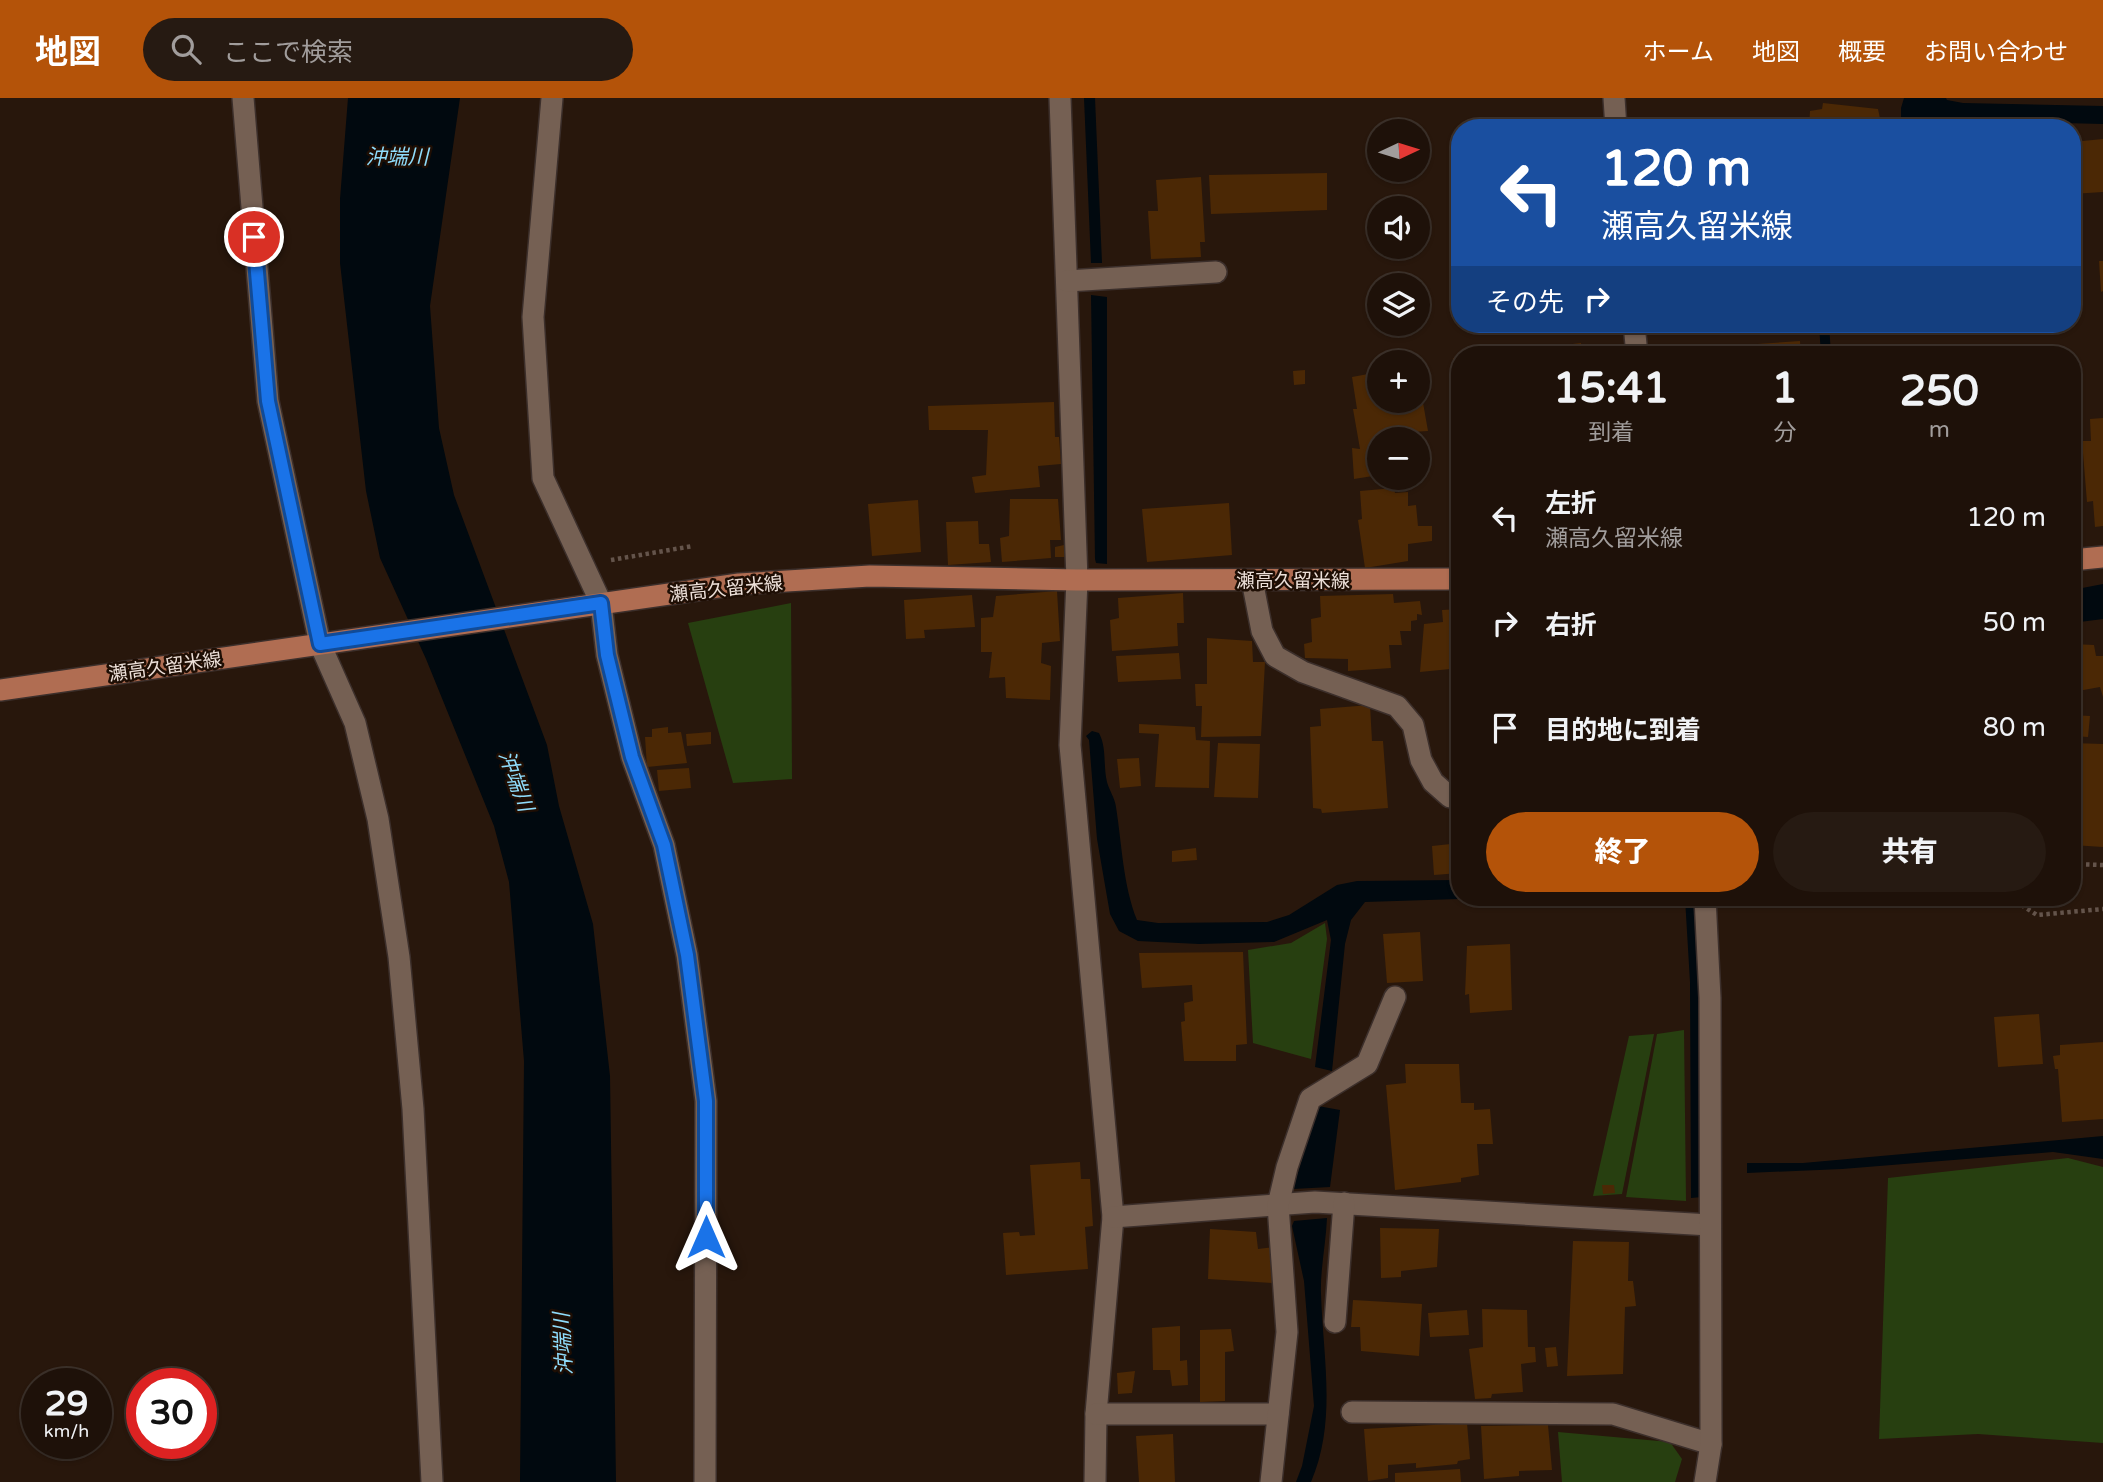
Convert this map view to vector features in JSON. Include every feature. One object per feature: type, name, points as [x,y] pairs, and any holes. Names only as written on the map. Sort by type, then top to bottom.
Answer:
[{"type":"main road","points":[[2081,559],[2103,557]]},
{"type":"main road","name":"瀬高久留米線","points":[[0,690],[739,584],[870,576],[1077,580],[1451,579]]},
{"type":"street","points":[[243,98],[268,401],[320,644],[355,723],[378,819],[399,957],[413,1109],[432,1482]]},
{"type":"street","points":[[552,98],[533,317],[543,478],[601,603],[607,655],[632,757],[664,845],[687,955],[706,1101],[705,1482]]},
{"type":"street","points":[[1060,98],[1077,580],[1070,745],[1113,1217],[1096,1414],[1095,1482]]},
{"type":"street","points":[[1614,98],[1615,119]]},
{"type":"street","points":[[1067,281],[1216,272]]},
{"type":"street","points":[[1252,580],[1262,631],[1275,656],[1303,672],[1397,706],[1413,725],[1421,760],[1433,782],[1450,797]]},
{"type":"street","points":[[1705,906],[1710,998],[1712,1444],[1705,1482]]},
{"type":"street","points":[[1271,1482],[1287,1332],[1278,1205],[1287,1167],[1310,1099],[1367,1064],[1395,997]]},
{"type":"street","points":[[1113,1217],[1315,1202],[1710,1225]]},
{"type":"street","points":[[1335,1322],[1344,1203]]},
{"type":"street","points":[[1352,1412],[1613,1414],[1712,1444]]},
{"type":"street","points":[[1096,1414],[1278,1414]]},
{"type":"path","points":[[583,565],[693,546]]},
{"type":"path","points":[[2081,864],[2103,865]]},
{"type":"path","points":[[2023,906],[2038,915],[2103,909]]},
{"type":"green space","points":[[791,603],[792,779],[733,783],[688,623]]},
{"type":"green space","points":[[1325,923],[1327,939],[1311,1059],[1253,1043],[1248,950],[1291,943]]},
{"type":"green space","points":[[1684,1030],[1686,1201],[1626,1197],[1657,1034]]},
{"type":"green space","points":[[1654,1034],[1622,1194],[1593,1196],[1629,1036]]},
{"type":"green space","points":[[2068,1158],[2103,1167],[2103,1443],[1978,1434],[1879,1439],[1888,1178]]},
{"type":"green space","points":[[1558,1432],[1670,1442],[1682,1459],[1675,1482],[1562,1482]]},
{"type":"water","name":"沖端川","points":[[348,98],[460,98],[430,306],[439,428],[454,495],[547,745],[559,806],[593,924],[610,1076],[616,1482],[520,1482],[524,1061],[509,882],[494,826],[426,659],[380,558],[366,491],[340,263],[340,199]]},
{"type":"water","points":[[1084,98],[1095,98],[1102,263],[1091,263]]},
{"type":"water","points":[[1904,98],[1946,98],[1963,103],[2103,106],[2103,124],[2081,123],[2081,119],[1901,119]]},
{"type":"water","points":[[1091,295],[1107,297],[1107,564],[1096,563],[1095,559]]},
{"type":"water","points":[[2103,584],[2103,619],[2081,622],[2081,588]]},
{"type":"water","points":[[1092,731],[1099,733],[1103,745],[1107,782],[1115,804],[1126,879],[1137,920],[1158,923],[1267,922],[1289,915],[1337,885],[1357,881],[1451,880],[1451,899],[1365,902],[1351,920],[1345,944],[1332,1071],[1315,1067],[1331,940],[1327,920],[1274,942],[1199,944],[1138,941],[1119,931],[1110,914],[1097,839],[1089,740],[1086,736]]},
{"type":"water","points":[[1685,906],[1696,906],[1702,1197],[1691,1198],[1690,982]]},
{"type":"water","points":[[1318,1106],[1340,1110],[1330,1187],[1293,1189]]},
{"type":"water","points":[[2103,1136],[2103,1159],[2053,1152],[1842,1169],[1747,1173],[1747,1163],[1803,1163]]},
{"type":"water","points":[[1327,1218],[1321,1285],[1326,1389],[1324,1436],[1311,1482],[1296,1482],[1302,1466],[1314,1406],[1304,1281],[1292,1226],[1294,1221]]},
{"type":"building","points":[[1823,103],[1878,109],[1880,119],[1810,119],[1810,111],[1822,109]]},
{"type":"building","points":[[2103,139],[2103,192],[2081,193],[2081,141]]},
{"type":"building","points":[[1327,173],[1327,210],[1211,214],[1209,175]]},
{"type":"building","points":[[1201,177],[1205,242],[1200,242],[1201,257],[1151,259],[1148,211],[1158,211],[1156,180]]},
{"type":"building","points":[[2099,261],[2103,261],[2101,292]]},
{"type":"building","points":[[1800,341],[1800,346],[1742,346]]},
{"type":"building","points":[[1581,343],[1581,346],[1556,346]]},
{"type":"building","points":[[1305,370],[1305,384],[1294,385],[1293,371]]},
{"type":"building","points":[[1367,374],[1367,413],[1425,413],[1427,427],[1367,427],[1367,477],[1354,479],[1352,448],[1360,449],[1353,409],[1357,409],[1352,377]]},
{"type":"building","points":[[1054,402],[1055,437],[1059,437],[1061,464],[1038,466],[1040,487],[975,493],[972,477],[986,475],[988,430],[929,430],[928,406]]},
{"type":"building","points":[[2103,418],[2103,526],[2095,527],[2093,501],[2087,502],[2082,441],[2091,441],[2090,419]]},
{"type":"building","points":[[1360,491],[1408,492],[1408,506],[1416,505],[1418,526],[1432,526],[1432,541],[1408,544],[1408,561],[1365,568],[1358,520],[1362,519]]},
{"type":"building","points":[[1010,499],[1058,499],[1061,540],[1050,540],[1051,558],[1002,562],[1000,538],[1009,536]]},
{"type":"building","points":[[918,500],[921,552],[872,556],[868,504]]},
{"type":"building","points":[[1229,503],[1232,555],[1147,562],[1142,509]]},
{"type":"building","points":[[978,521],[979,544],[989,544],[991,562],[948,565],[946,522]]},
{"type":"building","points":[[1064,545],[1065,557],[1055,557],[1055,547]]},
{"type":"building","points":[[1057,591],[1060,641],[1042,643],[1041,663],[1051,666],[1050,700],[1006,698],[1005,677],[989,678],[992,652],[981,652],[981,618],[993,617],[996,596]]},
{"type":"building","points":[[1183,593],[1184,623],[1177,623],[1178,646],[1112,651],[1110,620],[1119,618],[1118,598]]},
{"type":"building","points":[[1393,594],[1394,603],[1420,601],[1422,615],[1417,614],[1417,620],[1411,621],[1411,631],[1400,631],[1402,645],[1389,645],[1391,668],[1348,671],[1348,659],[1305,658],[1304,644],[1312,642],[1311,619],[1321,617],[1320,596]]},
{"type":"building","points":[[972,595],[975,627],[924,630],[925,638],[906,639],[904,600]]},
{"type":"building","points":[[1442,610],[1451,610],[1451,669],[1420,672],[1424,624],[1443,622]]},
{"type":"building","points":[[1207,638],[1252,641],[1253,662],[1265,662],[1261,736],[1201,737],[1202,706],[1196,706],[1195,684],[1207,684]]},
{"type":"building","points":[[2081,644],[2094,645],[2096,656],[2103,656],[2103,697],[2100,687],[2081,690]]},
{"type":"building","points":[[1179,653],[1181,679],[1118,682],[1116,656]]},
{"type":"building","points":[[1370,705],[1372,741],[1383,741],[1388,808],[1322,813],[1321,809],[1313,808],[1310,727],[1321,726],[1320,709]]},
{"type":"building","points":[[2081,716],[2090,716],[2088,737],[2081,737]]},
{"type":"building","points":[[1139,724],[1195,727],[1196,740],[1210,741],[1209,788],[1155,787],[1159,734],[1139,733]]},
{"type":"building","points":[[668,727],[668,733],[681,732],[687,763],[647,767],[645,737],[652,737],[652,729]]},
{"type":"building","points":[[711,732],[711,744],[687,746],[686,734]]},
{"type":"building","points":[[1218,743],[1260,744],[1258,798],[1214,797]]},
{"type":"building","points":[[2081,743],[2103,744],[2103,847],[2081,846]]},
{"type":"building","points":[[1139,758],[1141,786],[1120,788],[1117,759]]},
{"type":"building","points":[[689,768],[691,788],[659,791],[657,770]]},
{"type":"building","points":[[1451,844],[1451,874],[1434,875],[1432,846]]},
{"type":"building","points":[[1196,848],[1197,860],[1172,862],[1172,851]]},
{"type":"building","points":[[1420,932],[1423,981],[1387,983],[1383,934]]},
{"type":"building","points":[[1510,944],[1512,1010],[1470,1013],[1469,994],[1465,995],[1467,946]]},
{"type":"building","points":[[1243,952],[1247,1044],[1236,1045],[1236,1061],[1184,1061],[1181,1022],[1185,1021],[1184,1003],[1193,1001],[1192,985],[1142,988],[1139,953]]},
{"type":"building","points":[[2039,1014],[2043,1064],[1998,1067],[1994,1017]]},
{"type":"building","points":[[2103,1042],[2103,1119],[2062,1122],[2058,1069],[2055,1069],[2053,1056],[2060,1055],[2060,1045]]},
{"type":"building","points":[[1405,1064],[1459,1064],[1461,1103],[1474,1103],[1474,1110],[1490,1109],[1493,1144],[1477,1144],[1479,1175],[1461,1178],[1461,1182],[1395,1190],[1386,1085],[1406,1083]]},
{"type":"building","points":[[1080,1162],[1081,1179],[1090,1179],[1093,1226],[1085,1227],[1088,1269],[1006,1275],[1003,1233],[1035,1235],[1030,1165]]},
{"type":"building","points":[[1602,1185],[1614,1185],[1615,1193],[1603,1194]]},
{"type":"building","points":[[1380,1228],[1439,1229],[1437,1267],[1401,1271],[1401,1277],[1381,1278]]},
{"type":"building","points":[[1210,1229],[1256,1232],[1258,1249],[1273,1247],[1273,1283],[1208,1279]]},
{"type":"building","points":[[1573,1241],[1629,1242],[1628,1281],[1633,1281],[1636,1306],[1625,1307],[1623,1374],[1567,1376]]},
{"type":"building","points":[[1353,1300],[1422,1304],[1419,1356],[1361,1351],[1360,1327],[1351,1327]]},
{"type":"building","points":[[1482,1309],[1527,1310],[1528,1347],[1535,1347],[1536,1362],[1521,1364],[1523,1392],[1492,1394],[1491,1398],[1475,1399],[1469,1349],[1483,1347]]},
{"type":"building","points":[[1467,1310],[1469,1335],[1430,1337],[1428,1313]]},
{"type":"building","points":[[1180,1326],[1180,1361],[1187,1360],[1188,1385],[1172,1386],[1170,1370],[1153,1370],[1152,1328]]},
{"type":"building","points":[[1231,1329],[1234,1351],[1225,1352],[1225,1401],[1200,1402],[1200,1330]]},
{"type":"building","points":[[1556,1347],[1558,1366],[1547,1367],[1545,1348]]},
{"type":"building","points":[[1135,1371],[1132,1393],[1118,1394],[1117,1373]]},
{"type":"building","points":[[1467,1423],[1470,1459],[1458,1461],[1457,1464],[1416,1468],[1416,1463],[1388,1465],[1388,1478],[1368,1481],[1364,1429]]},
{"type":"building","points":[[1548,1425],[1552,1470],[1519,1471],[1519,1476],[1484,1479],[1481,1426]]},
{"type":"building","points":[[1173,1434],[1175,1482],[1139,1482],[1136,1436]]},
{"type":"building","points":[[1460,1469],[1461,1482],[1395,1482],[1395,1473]]},
{"type":"waterway","points":[[1825,333],[1825,346]]},
{"type":"route","points":[[254,237],[268,401],[320,644],[601,603],[607,655],[632,757],[664,845],[687,955],[706,1101],[706,1237]]}]
